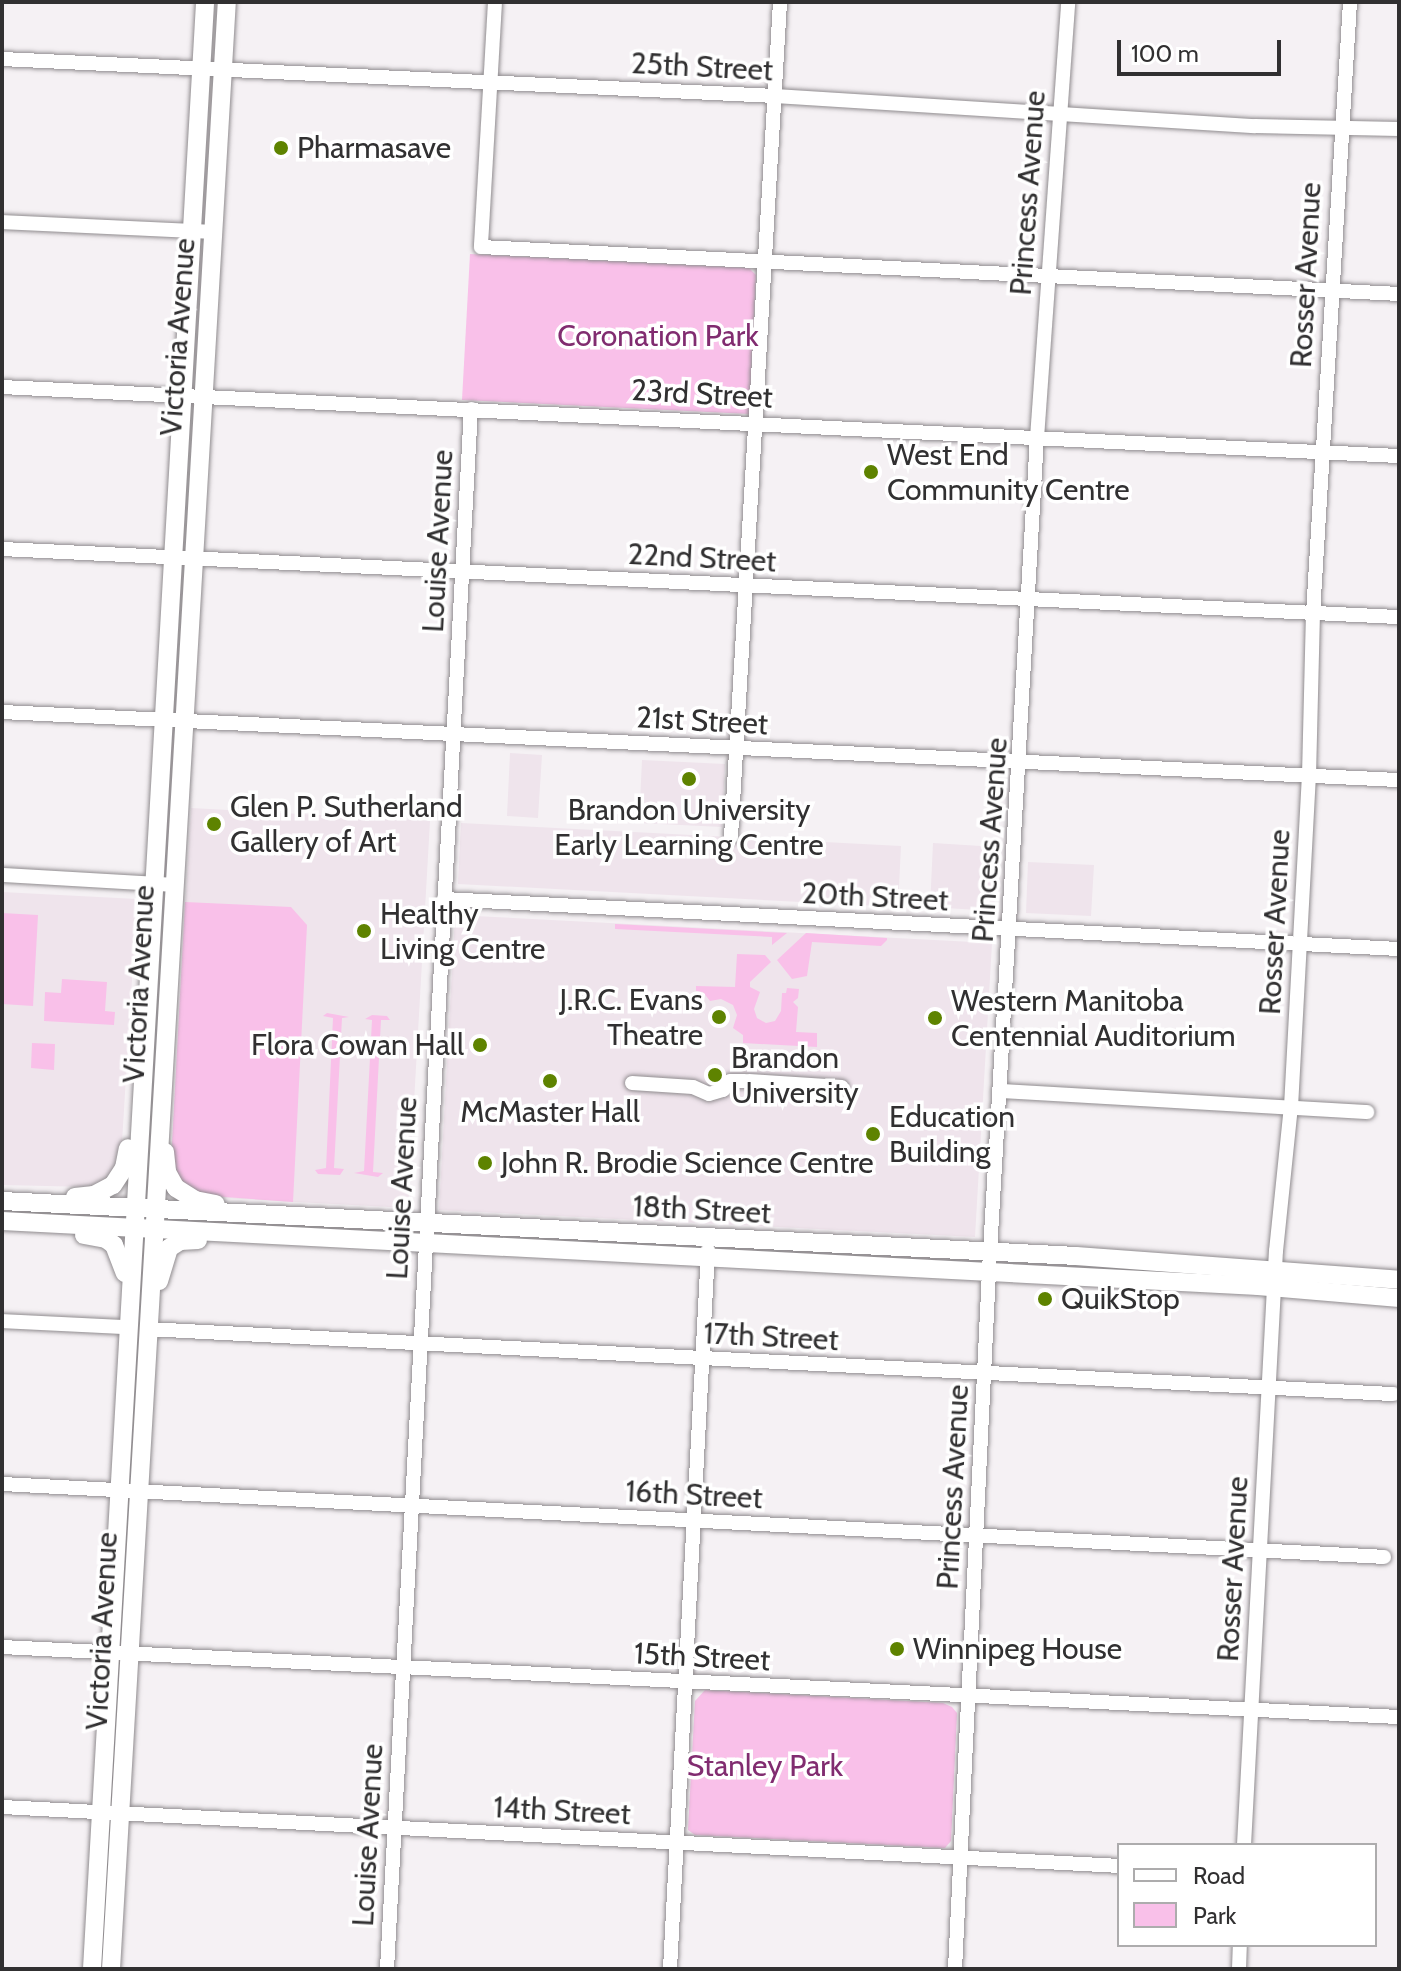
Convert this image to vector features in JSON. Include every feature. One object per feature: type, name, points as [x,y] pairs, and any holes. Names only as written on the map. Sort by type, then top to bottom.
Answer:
[{"type":"main road","name":"Victoria Avenue","points":[[92,1969],[126,1327],[205,2]]},
{"type":"main road","name":"Victoria Avenue","points":[[111,1969],[227,2]]},
{"type":"main road","points":[[3,1201],[37,1195],[81,1197],[104,1191],[113,1185],[127,1158],[135,1069],[143,1034]]},
{"type":"main road","points":[[164,1037],[166,1162],[176,1188],[204,1202],[302,1210],[340,1219]]},
{"type":"main road","name":"18th Street","points":[[3,1201],[990,1252],[1275,1277],[1399,1298]]},
{"type":"main road","points":[[2,1221],[34,1230],[89,1235],[110,1241],[122,1260],[128,1303]]},
{"type":"main road","name":"18th Street","points":[[2,1221],[990,1272],[1399,1280]]},
{"type":"main road","points":[[150,1329],[161,1267],[174,1244],[187,1240],[240,1242],[289,1236]]},
{"type":"street","points":[[495,2],[481,247],[1399,294]]},
{"type":"street","points":[[731,837],[780,2]]},
{"type":"street","name":"Princess Avenue","points":[[955,1969],[990,1252],[1037,438],[1068,2]]},
{"type":"street","name":"Rosser Avenue","points":[[1244,1843],[1280,1189],[1291,1107],[1309,776],[1313,614],[1350,2]]},
{"type":"street","name":"25th Street","points":[[2,59],[775,96],[1255,126],[1399,129]]},
{"type":"street","points":[[2,222],[213,232]]},
{"type":"street","name":"23rd Street","points":[[2,387],[1399,456]]},
{"type":"street","name":"Louise Avenue","points":[[387,1969],[471,409]]},
{"type":"street","name":"22nd Street","points":[[2,549],[1399,617]]},
{"type":"street","name":"21st Street","points":[[2,712],[1399,780]]},
{"type":"street","points":[[2,875],[173,885]]},
{"type":"street","name":"20th Street","points":[[444,899],[1399,949]]},
{"type":"street","points":[[632,1083],[693,1087],[709,1094],[723,1090],[730,1081],[842,1087]]},
{"type":"street","points":[[1000,1091],[1367,1112]]},
{"type":"street","points":[[670,1969],[709,1238]]},
{"type":"street","points":[[2,1321],[126,1327]]},
{"type":"street","name":"17th Street","points":[[150,1329],[1270,1390],[1393,1394]]},
{"type":"street","name":"16th Street","points":[[2,1484],[1384,1557]]},
{"type":"street","name":"15th Street","points":[[2,1647],[968,1698],[1399,1717]]},
{"type":"street","name":"14th Street","points":[[2,1807],[1117,1866]]},
{"type":"street","points":[[1239,1969],[1240,1947]]},
{"type":"shaded area","points":[[510,753],[542,755],[538,818],[507,816]]},
{"type":"shaded area","points":[[642,760],[725,764],[722,827],[639,823]]},
{"type":"shaded area","points":[[191,808],[430,821],[408,1208],[222,1198],[172,1144]]},
{"type":"shaded area","points":[[461,823],[901,846],[898,907],[458,884]]},
{"type":"shaded area","points":[[933,843],[997,847],[994,911],[930,907]]},
{"type":"shaded area","points":[[1028,862],[1094,865],[1091,916],[1026,913]]},
{"type":"shaded area","points":[[2,892],[137,899],[122,1142],[117,1164],[106,1180],[90,1187],[2,1185]]},
{"type":"shaded area","name":"Brandon University","points":[[455,915],[992,943],[975,1237],[439,1210]]},
{"type":"green space","name":"Coronation Park","points":[[470,254],[749,268],[756,275],[749,414],[462,400]]},
{"type":"green space","points":[[185,902],[291,907],[307,925],[293,1202],[211,1196],[188,1189],[177,1174],[172,1144]]},
{"type":"green space","points":[[2,913],[38,915],[33,1006],[2,1004]]},
{"type":"green space","points":[[615,924],[787,933],[772,945],[772,937],[615,929]]},
{"type":"green space","points":[[806,933],[887,940],[881,946],[812,942],[807,976],[792,979],[777,960]]},
{"type":"green space","points":[[737,954],[765,955],[771,962],[750,982],[750,987],[760,992],[754,1009],[757,1018],[766,1023],[775,1021],[781,1011],[782,993],[786,993],[787,988],[799,989],[798,998],[793,1002],[798,1007],[796,1032],[817,1033],[817,1047],[743,1043],[743,1035],[733,1028],[737,1015],[733,1005],[721,999],[710,1001],[703,992],[696,991],[696,986],[735,987]]},
{"type":"green space","points":[[62,979],[107,982],[105,1011],[115,1012],[114,1025],[44,1021],[45,992],[61,993]]},
{"type":"green space","points":[[327,1013],[349,1017],[342,1018],[334,1168],[344,1169],[340,1175],[318,1174],[315,1170],[326,1168],[333,1018],[323,1016]]},
{"type":"green space","points":[[372,1015],[387,1016],[390,1020],[381,1020],[373,1172],[383,1173],[378,1177],[354,1173],[364,1171],[372,1020],[365,1019]]},
{"type":"green space","points":[[32,1043],[55,1044],[54,1070],[31,1068]]},
{"type":"green space","name":"Stanley Park","points":[[705,1690],[943,1703],[952,1707],[957,1713],[951,1841],[945,1848],[695,1835],[688,1830],[695,1701]]},
{"type":"place","name":"Pharmasave","points":[[281,148]]},
{"type":"place","name":"West End Community Centre","points":[[871,472]]},
{"type":"place","name":"Brandon University Early Learning Centre","points":[[689,779]]},
{"type":"place","name":"Glen P. Sutherland Gallery of Art","points":[[214,824]]},
{"type":"place","name":"Healthy Living Centre","points":[[364,931]]},
{"type":"place","name":"J.R.C. Evans Theatre","points":[[719,1017]]},
{"type":"place","name":"Western Manitoba Centennial Auditorium","points":[[935,1018]]},
{"type":"place","name":"Flora Cowan Hall","points":[[480,1045]]},
{"type":"place","name":"Brandon University","points":[[715,1075]]},
{"type":"place","name":"McMaster Hall","points":[[550,1081]]},
{"type":"place","name":"Education Building","points":[[873,1134]]},
{"type":"place","name":"John R. Brodie Science Centre","points":[[485,1163]]},
{"type":"place","name":"QuikStop","points":[[1045,1299]]},
{"type":"place","name":"Winnipeg House","points":[[897,1649]]}]
